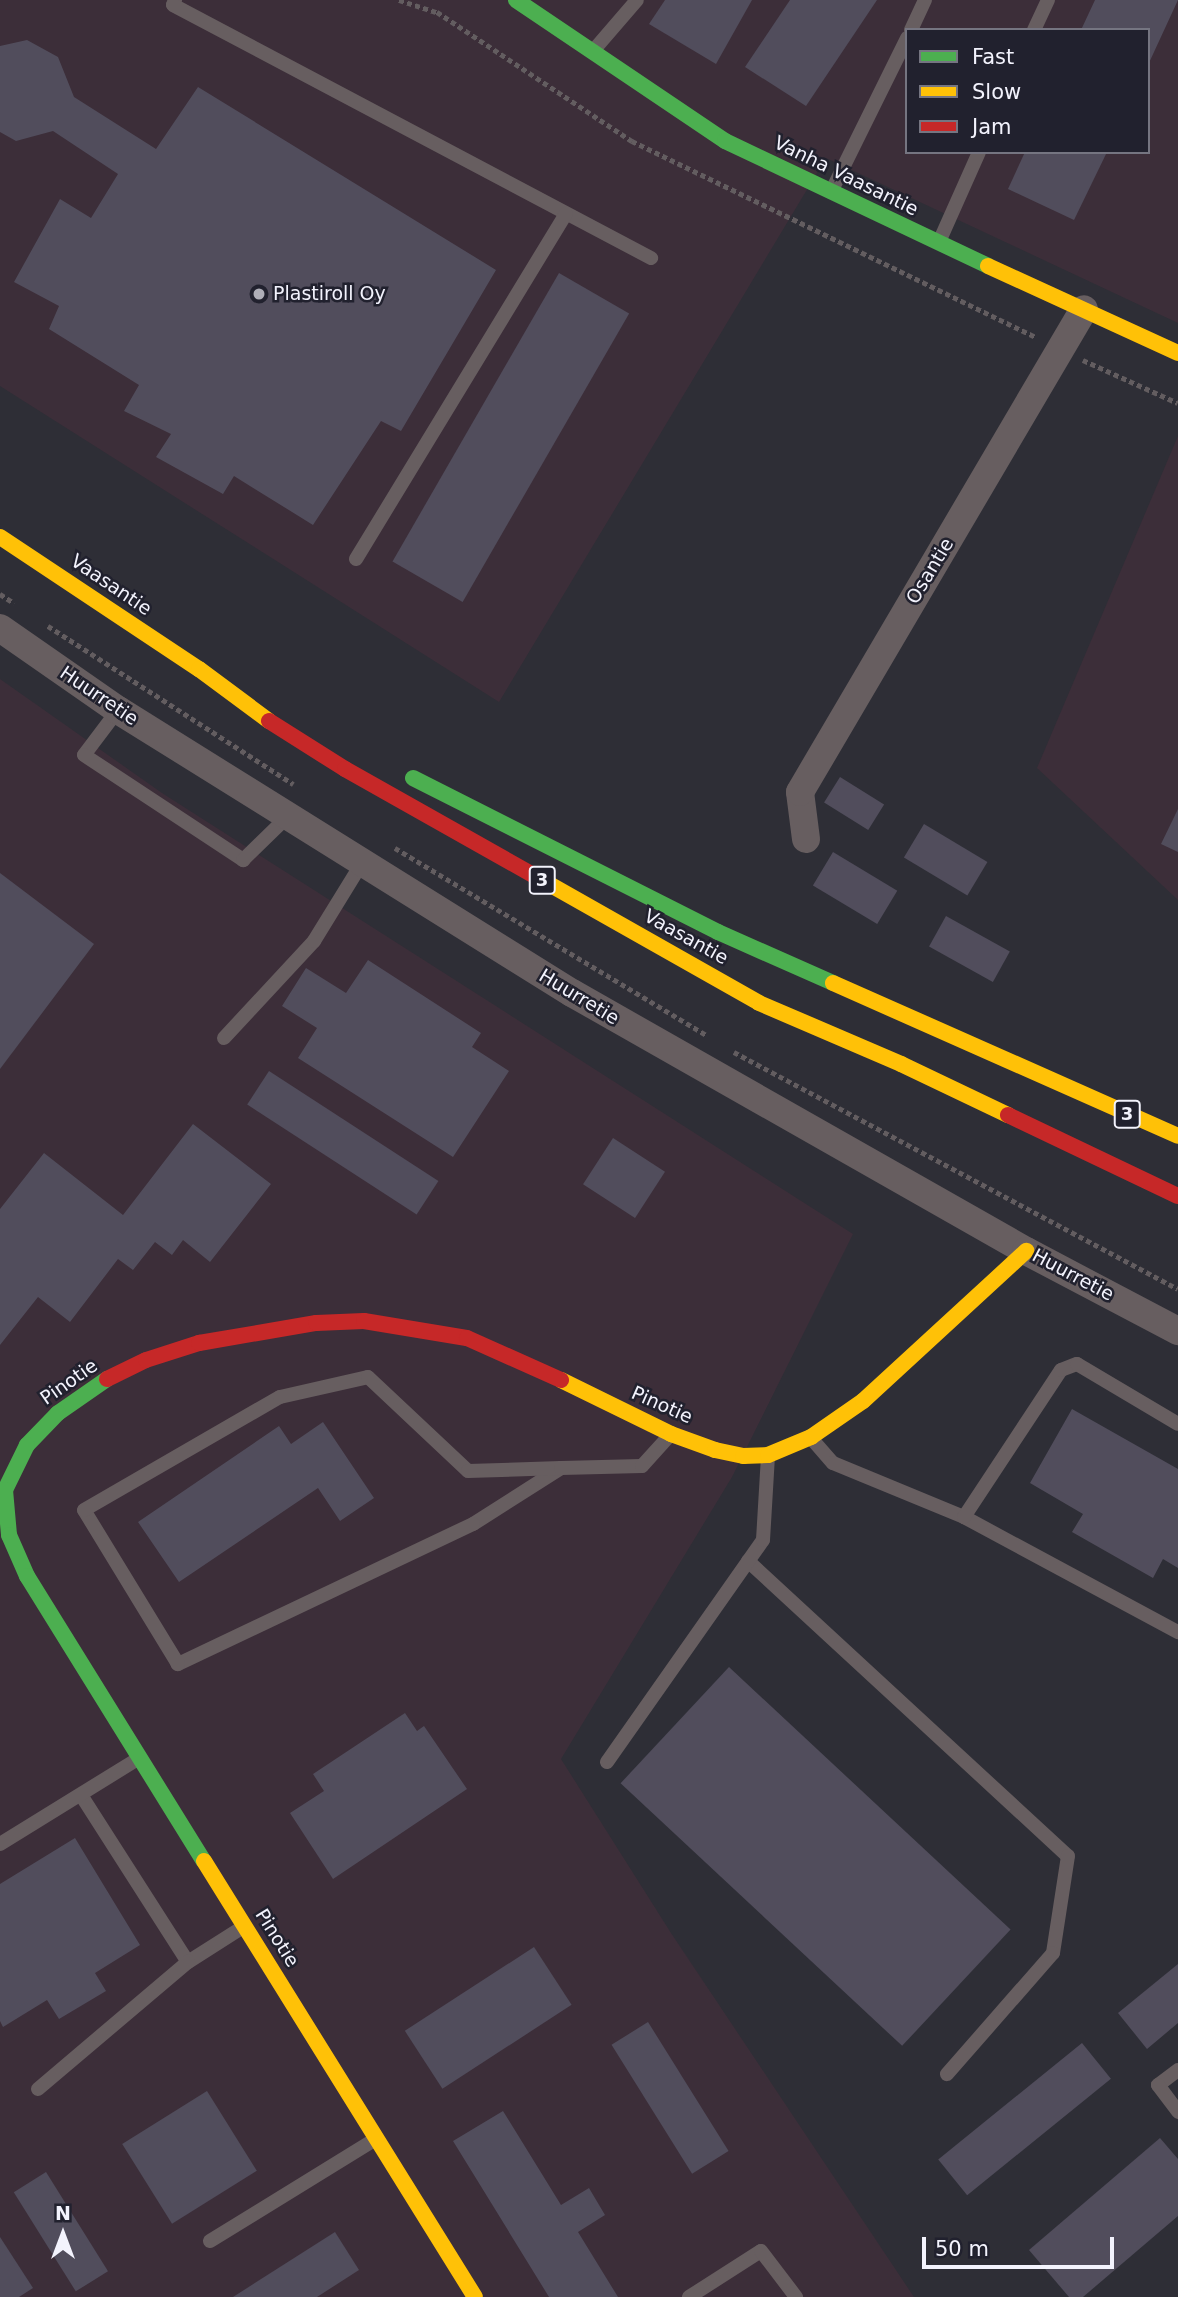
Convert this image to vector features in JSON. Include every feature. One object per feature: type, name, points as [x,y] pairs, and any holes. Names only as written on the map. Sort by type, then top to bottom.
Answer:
[{"type":"main road","name":"Vanha Vaasantie","points":[[516,0],[725,141],[830,193],[1178,353]]},
{"type":"main road","name":"Vaasantie","points":[[0,537],[199,669],[255,712],[345,769],[760,1003],[901,1064],[1178,1196]]},
{"type":"main road","name":"Vaasantie","points":[[199,669],[273,701]]},
{"type":"main road","name":"Vaasantie","points":[[399,771],[718,932],[1178,1136]]},
{"type":"main road","name":"Pinotie","points":[[475,2297],[27,1576],[9,1535],[2,1491],[27,1445],[58,1413],[103,1381],[146,1360],[199,1343],[316,1323],[364,1321],[467,1338],[518,1359],[671,1434],[715,1450],[743,1456],[768,1455],[811,1437],[863,1401],[1026,1251]]},
{"type":"street","name":"Osantie","points":[[806,839],[800,792],[1084,309]]},
{"type":"street","name":"Huurretie","points":[[0,628],[118,710],[572,993],[1026,1251],[1178,1331]]},
{"type":"lane","points":[[175,0],[173,5],[651,258]]},
{"type":"lane","points":[[593,52],[637,0]]},
{"type":"lane","points":[[912,28],[925,0]]},
{"type":"lane","points":[[1035,28],[1048,0]]},
{"type":"lane","points":[[830,193],[905,41]]},
{"type":"lane","points":[[939,243],[978,154]]},
{"type":"lane","points":[[356,559],[566,214]]},
{"type":"lane","points":[[118,710],[84,755],[243,860],[287,817]]},
{"type":"lane","points":[[224,1038],[314,941],[362,863]]},
{"type":"lane","points":[[964,1517],[1061,1370],[1077,1364],[1178,1424]]},
{"type":"lane","points":[[561,1468],[474,1524],[178,1664],[84,1510],[280,1397],[368,1377],[468,1471],[561,1468],[642,1466],[671,1434]]},
{"type":"lane","points":[[811,1437],[833,1463],[964,1517],[1178,1632]]},
{"type":"lane","points":[[607,1762],[763,1540],[768,1455]]},
{"type":"lane","points":[[748,1561],[1068,1856],[1053,1953],[947,2074]]},
{"type":"lane","points":[[0,1844],[140,1758]]},
{"type":"lane","points":[[81,1795],[187,1962]]},
{"type":"lane","points":[[38,2089],[187,1962],[244,1926]]},
{"type":"lane","points":[[1178,2070],[1158,2084],[1178,2112]]},
{"type":"lane","points":[[210,2241],[377,2138]]},
{"type":"lane","points":[[688,2297],[761,2251],[796,2297]]},
{"type":"path","points":[[0,594],[21,608]]},
{"type":"path","points":[[40,621],[298,788]]},
{"type":"path","points":[[389,845],[710,1038]]},
{"type":"path","points":[[722,1045],[1178,1289]]},
{"type":"shaded area","points":[[0,0],[1178,0],[1178,323],[826,158],[499,702],[0,386]]},
{"type":"shaded area","points":[[1178,436],[1178,900],[1037,768]]},
{"type":"shaded area","points":[[0,679],[162,793],[853,1234],[732,1477],[561,1759],[671,1933],[914,2297],[0,2297]]},
{"type":"building","points":[[665,0],[752,0],[716,64],[649,24]]},
{"type":"building","points":[[790,0],[877,0],[806,106],[745,67]]},
{"type":"building","points":[[1095,0],[1178,0],[1150,61],[1150,28],[1082,28]]},
{"type":"building","name":"Plastiroll Oy","points":[[27,40],[58,57],[74,97],[156,149],[198,87],[496,270],[401,431],[381,421],[313,525],[234,476],[223,494],[156,457],[171,434],[124,411],[139,385],[49,329],[59,306],[14,282],[60,199],[91,218],[118,174],[53,131],[16,141],[0,132],[0,46]]},
{"type":"building","points":[[1024,154],[1106,154],[1074,220],[1008,189]]},
{"type":"building","points":[[559,273],[629,314],[463,602],[392,561]]},
{"type":"building","points":[[840,777],[884,805],[868,830],[824,802]]},
{"type":"building","points":[[1178,809],[1178,852],[1161,844]]},
{"type":"building","points":[[924,824],[987,862],[967,896],[904,857]]},
{"type":"building","points":[[833,852],[897,891],[877,924],[813,885]]},
{"type":"building","points":[[0,873],[94,944],[0,1069]]},
{"type":"building","points":[[946,916],[1010,951],[993,982],[929,947]]},
{"type":"building","points":[[368,960],[481,1033],[472,1047],[509,1071],[453,1157],[298,1058],[317,1028],[282,1006],[306,968],[346,993]]},
{"type":"building","points":[[269,1071],[438,1181],[417,1215],[247,1105]]},
{"type":"building","points":[[193,1124],[271,1184],[210,1262],[183,1240],[172,1255],[155,1242],[133,1270],[118,1259],[70,1322],[38,1297],[0,1345],[0,1209],[44,1153],[123,1215]]},
{"type":"building","points":[[613,1138],[665,1172],[635,1218],[583,1184]]},
{"type":"building","points":[[1072,1409],[1178,1469],[1178,1568],[1163,1559],[1153,1578],[1072,1532],[1083,1514],[1030,1483]]},
{"type":"building","points":[[323,1422],[374,1498],[340,1521],[318,1488],[179,1582],[138,1522],[279,1426],[291,1444]]},
{"type":"building","points":[[729,1667],[1011,1930],[902,2046],[621,1783]]},
{"type":"building","points":[[405,1713],[417,1731],[424,1726],[467,1789],[333,1879],[290,1813],[324,1791],[313,1774]]},
{"type":"building","points":[[75,1838],[140,1945],[95,1973],[106,1991],[59,2019],[47,2000],[3,2027],[0,2021],[0,1884]]},
{"type":"building","points":[[534,1947],[572,2005],[442,2089],[405,2031]]},
{"type":"building","points":[[1178,1964],[1178,2023],[1147,2049],[1118,2013]]},
{"type":"building","points":[[648,2022],[729,2151],[692,2174],[612,2045]]},
{"type":"building","points":[[1082,2043],[1111,2079],[967,2195],[938,2159]]},
{"type":"building","points":[[207,2091],[257,2171],[172,2224],[122,2144]]},
{"type":"building","points":[[503,2111],[561,2205],[589,2188],[605,2215],[578,2232],[618,2297],[549,2297],[453,2141]]},
{"type":"building","points":[[1160,2138],[1178,2159],[1178,2216],[1083,2297],[1069,2297],[1029,2250]]},
{"type":"building","points":[[46,2172],[108,2271],[76,2291],[14,2192]]},
{"type":"building","points":[[335,2232],[359,2270],[317,2297],[233,2297]]},
{"type":"building","points":[[0,2237],[33,2288],[19,2297],[0,2297]]},
{"type":"traffic: fast","points":[[516,0],[725,141],[988,266]]},
{"type":"traffic: fast","points":[[413,778],[718,932],[833,983]]},
{"type":"traffic: fast","points":[[107,1379],[58,1413],[27,1445],[5,1490],[9,1535],[27,1576],[204,1861]]},
{"type":"traffic: slow","points":[[988,266],[1178,353]]},
{"type":"traffic: slow","points":[[0,537],[199,669],[269,721]]},
{"type":"traffic: slow","points":[[542,880],[759,1003],[901,1064],[1008,1115]]},
{"type":"traffic: slow","points":[[833,983],[1178,1136]]},
{"type":"traffic: slow","points":[[561,1380],[671,1434],[715,1450],[743,1456],[768,1455],[811,1437],[863,1401],[1026,1251]]},
{"type":"traffic: slow","points":[[204,1861],[475,2297]]},
{"type":"traffic: jam","points":[[269,721],[345,769],[542,880]]},
{"type":"traffic: jam","points":[[1008,1115],[1178,1196]]},
{"type":"traffic: jam","points":[[107,1379],[146,1360],[199,1343],[316,1323],[364,1321],[467,1338],[561,1380]]},
{"type":"place","name":"Plastiroll Oy","points":[[259,294]]}]
